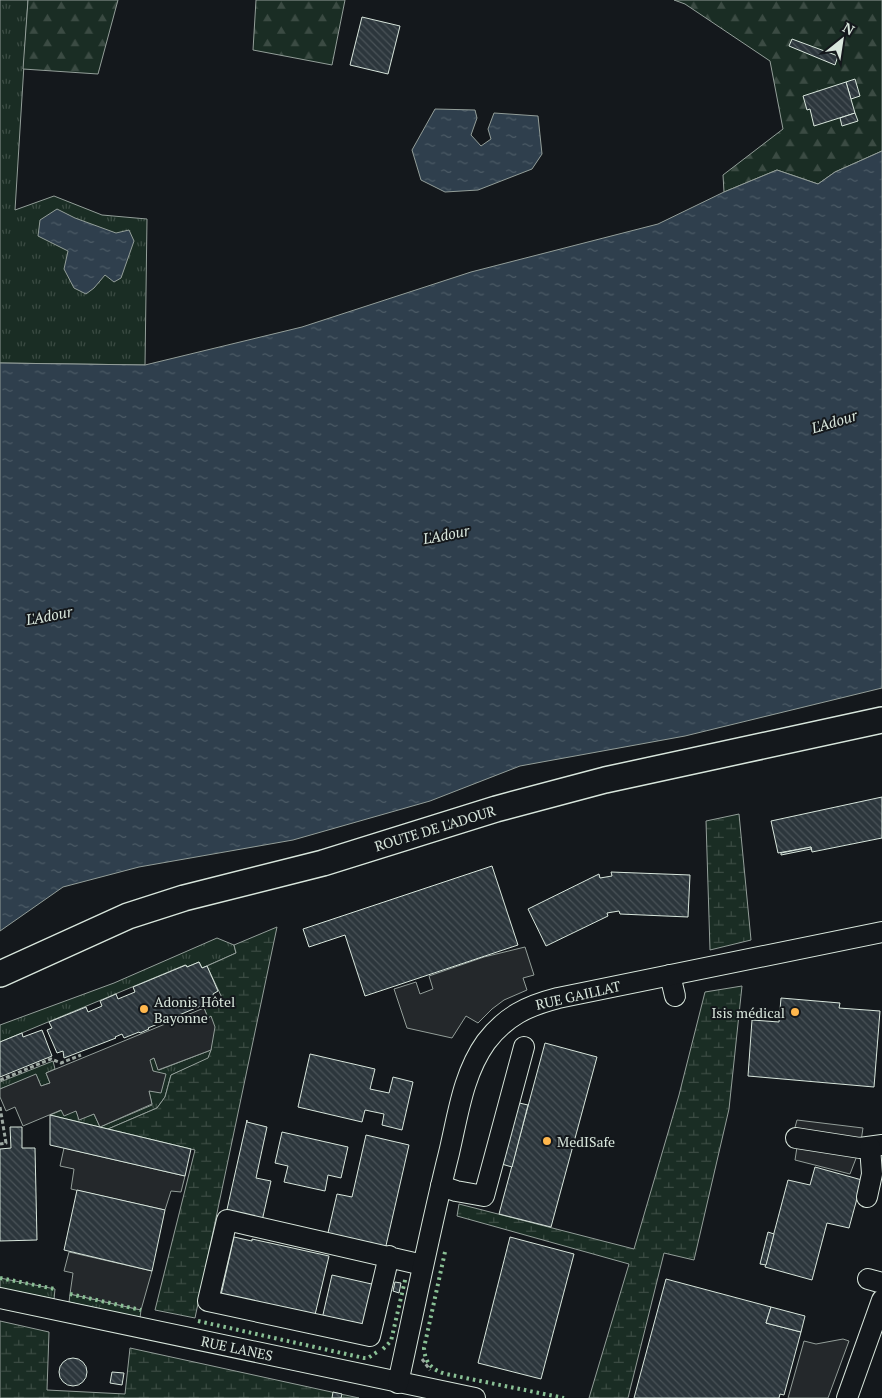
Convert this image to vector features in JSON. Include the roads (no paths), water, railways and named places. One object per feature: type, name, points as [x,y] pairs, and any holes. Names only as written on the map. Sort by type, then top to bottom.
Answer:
[{"type":"main road","name":"ROUTE DE L'ADOUR","points":[[0,974],[128,916],[184,898],[323,862],[496,809],[604,780],[882,720]]},
{"type":"street","name":"RUE GAILLAT","points":[[398,1383],[423,1265],[468,1074],[486,1042],[498,1029],[525,1008],[626,976],[670,975],[850,947],[882,932]]},
{"type":"street","points":[[670,975],[674,996]]},
{"type":"street","points":[[441,1186],[484,1196],[524,1047]]},
{"type":"street","points":[[796,1138],[860,1148],[876,1146],[868,1197]]},
{"type":"street","points":[[389,1256],[370,1336],[208,1301],[227,1220],[389,1256],[423,1265]]},
{"type":"street","name":"RUE LANES","points":[[0,1298],[475,1398]]},
{"type":"street","points":[[848,1398],[865,1322],[882,1300]]},
{"type":"water","points":[[435,109],[475,110],[477,118],[471,135],[481,146],[491,139],[488,129],[494,113],[538,116],[542,154],[532,169],[478,190],[445,192],[421,180],[412,150]]},
{"type":"water","name":"L'Adour","points":[[882,151],[882,688],[685,736],[520,766],[430,801],[293,840],[139,867],[63,887],[0,931],[0,363],[145,365],[302,327],[471,272],[658,224],[724,192],[777,170],[818,184],[835,172]]},
{"type":"water","points":[[57,209],[75,218],[116,233],[129,230],[134,241],[121,278],[114,282],[105,275],[86,294],[74,288],[64,269],[68,251],[38,236],[40,220]]},
{"type":"place","name":"Adonis Hôtel Bayonne","points":[[144,1009]]},
{"type":"place","name":"Isis médical","points":[[795,1012]]},
{"type":"place","name":"MedISafe","points":[[547,1141]]}]
